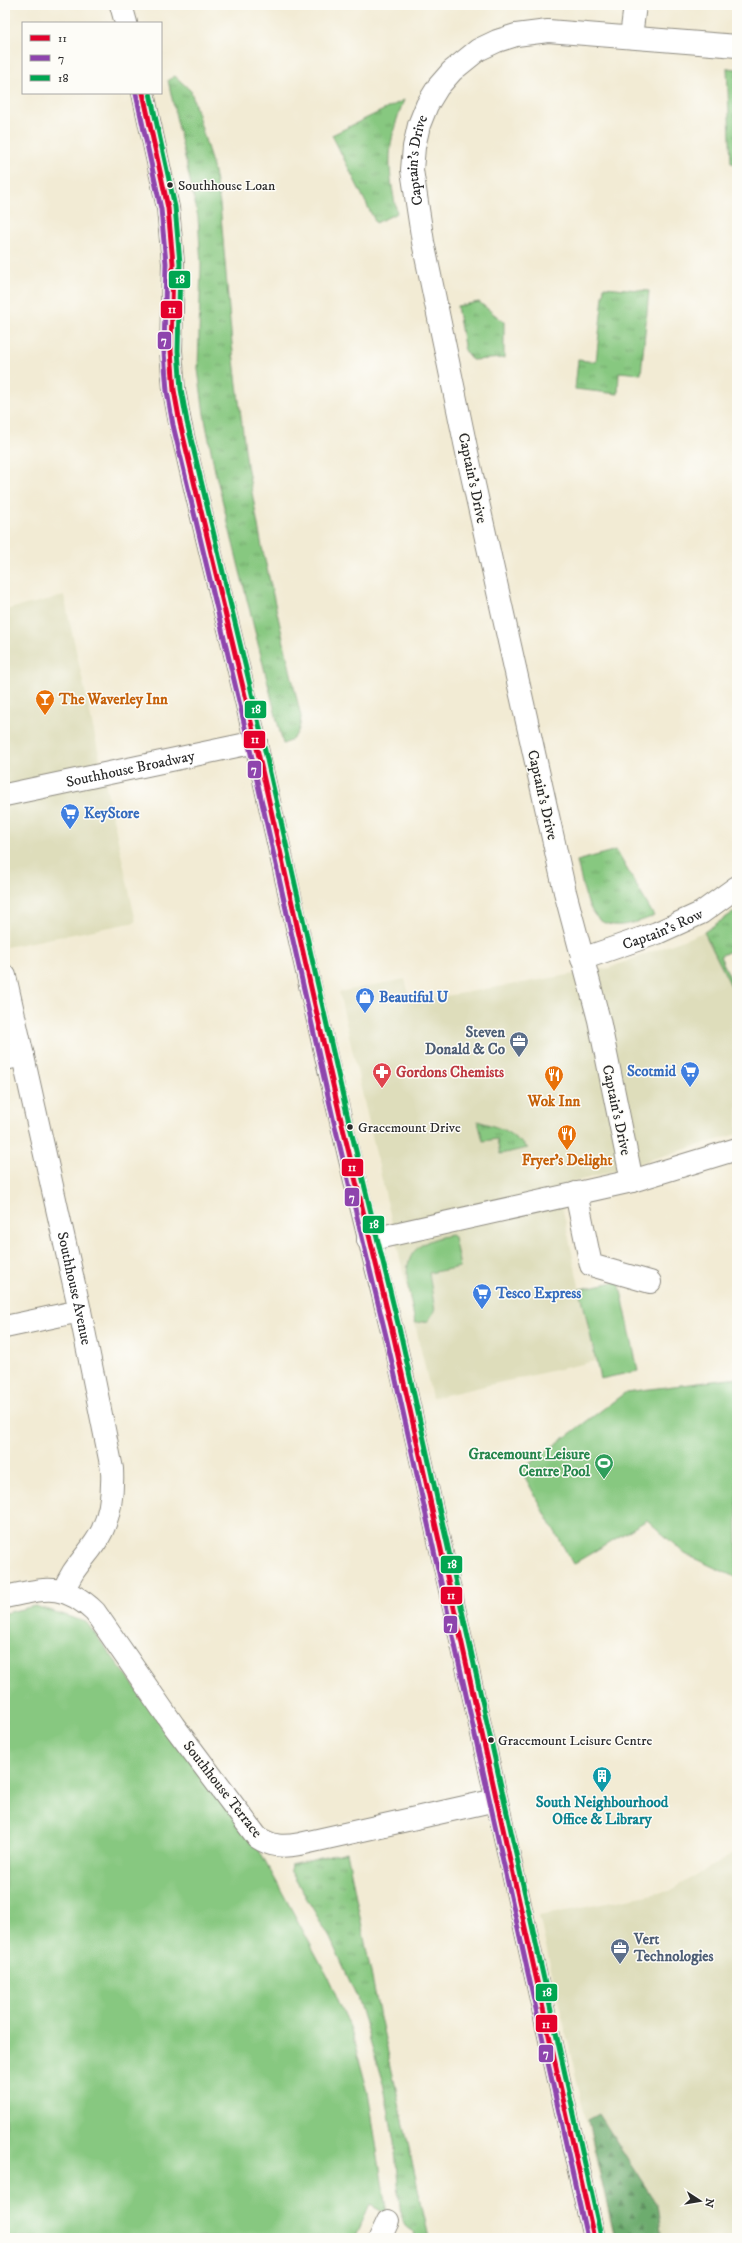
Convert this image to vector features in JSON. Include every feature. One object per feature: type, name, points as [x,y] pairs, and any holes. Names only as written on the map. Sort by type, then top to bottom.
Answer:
[{"type":"street","points":[[121,5],[126,22]]},
{"type":"street","points":[[631,37],[635,5]]},
{"type":"street","name":"Captain's Drive","points":[[632,1181],[599,1020],[563,884],[470,470],[422,242],[412,170],[414,147],[419,125],[438,87],[452,70],[478,50],[497,41],[531,32],[548,31],[737,46]]},
{"type":"street","points":[[143,94],[168,208],[173,263],[171,351],[177,409],[256,742],[308,986],[368,1240],[394,1338],[594,2238]]},
{"type":"street","name":"Southhouse Broadway","points":[[5,795],[256,742]]},
{"type":"street","name":"Captain's Row","points":[[582,959],[657,933],[701,913],[737,887]]},
{"type":"street","name":"Southhouse Avenue","points":[[5,976],[14,1057],[80,1311],[112,1469],[113,1493],[102,1532],[73,1570],[64,1591]]},
{"type":"street","points":[[368,1240],[632,1181],[737,1149]]},
{"type":"street","points":[[576,1194],[591,1265],[650,1282]]},
{"type":"street","points":[[5,1327],[80,1311]]},
{"type":"street","points":[[5,1597],[50,1589],[64,1591]]},
{"type":"street","name":"Southhouse Terrace","points":[[64,1591],[83,1600],[94,1612],[174,1726],[257,1837],[267,1844],[278,1847],[300,1844],[496,1800]]},
{"type":"shaded area","points":[[64,596],[136,922],[6,947],[5,610]]},
{"type":"shaded area","points":[[704,932],[737,998],[737,1134],[558,1187],[595,1361],[432,1398],[339,992],[405,979],[411,1002],[609,968]]},
{"type":"shaded area","points":[[737,1851],[737,2238],[613,2238],[539,1916],[669,1891]]},
{"type":"green space","points":[[727,68],[737,69],[737,164],[731,163]]},
{"type":"green space","points":[[175,76],[191,91],[213,167],[220,204],[232,344],[247,465],[262,547],[301,717],[299,730],[295,737],[283,744],[215,471],[204,414],[198,369],[201,265],[198,217],[168,80]]},
{"type":"green space","points":[[404,100],[394,130],[390,156],[391,182],[397,213],[376,223],[332,135]]},
{"type":"green space","points":[[604,287],[649,291],[641,374],[619,372],[618,394],[575,389],[578,360],[596,362]]},
{"type":"green space","points":[[479,302],[504,322],[504,358],[472,360],[465,351],[457,306]]},
{"type":"green space","points":[[616,850],[654,916],[633,923],[618,925],[606,923],[597,917],[590,908],[585,895],[577,861]]},
{"type":"green space","points":[[737,910],[737,931],[733,933],[737,948],[720,956],[735,988],[737,987],[737,998],[704,932]]},
{"type":"green space","points":[[478,1121],[505,1130],[528,1148],[500,1154],[497,1139],[483,1141]]},
{"type":"green space","points":[[451,1235],[454,1237],[460,1267],[429,1273],[435,1311],[428,1321],[415,1323],[407,1278],[408,1266],[412,1255],[419,1247],[432,1240]]},
{"type":"green space","points":[[619,1281],[638,1371],[600,1379],[580,1289]]},
{"type":"green space","points":[[737,1378],[737,1578],[685,1554],[647,1520],[573,1564],[521,1470],[626,1392]]},
{"type":"green space","points":[[35,1606],[86,1622],[262,1855],[328,1977],[350,2027],[368,2092],[387,2214],[370,2205],[355,2238],[5,2238],[5,1613]]},
{"type":"green space","points":[[347,1852],[377,2003],[429,2238],[413,2238],[415,2233],[405,2225],[401,2216],[394,2141],[384,2087],[357,1997],[330,1938],[290,1870],[291,1865]]},
{"type":"green space","points":[[599,2114],[657,2205],[662,2238],[615,2238],[588,2120]]},
{"type":"transit line","name":"7","points":[[136,94],[161,209],[166,263],[164,352],[167,391],[173,425],[240,705],[333,1118],[387,1340],[587,2238]]},
{"type":"transit line","name":"11","points":[[143,94],[168,208],[173,263],[171,351],[174,390],[180,423],[247,704],[340,1116],[394,1338],[594,2238]]},
{"type":"transit line","name":"18","points":[[150,94],[175,207],[180,263],[178,351],[181,389],[187,422],[254,702],[347,1114],[401,1336],[601,2236]]},
{"type":"place","name":"Southhouse Loan","points":[[170,185]]},
{"type":"place","name":"The Waverley Inn","points":[[45,716]]},
{"type":"place","name":"KeyStore","points":[[70,830]]},
{"type":"place","name":"Beautiful U","points":[[365,1014]]},
{"type":"place","name":"Steven Donald & Co","points":[[519,1058]]},
{"type":"place","name":"Scotmid","points":[[690,1088]]},
{"type":"place","name":"Gordons Chemists","points":[[382,1089]]},
{"type":"place","name":"Wok Inn","points":[[554,1092]]},
{"type":"place","name":"Gracemount Drive","points":[[350,1127]]},
{"type":"place","name":"Fryer's Delight","points":[[567,1151]]},
{"type":"place","name":"Tesco Express","points":[[482,1310]]},
{"type":"place","name":"Gracemount Leisure Centre Pool","points":[[604,1480]]},
{"type":"place","name":"Gracemount Leisure Centre","points":[[491,1740]]},
{"type":"place","name":"South Neighbourhood Office & Library","points":[[602,1793]]},
{"type":"place","name":"Vert Technologies","points":[[620,1965]]}]
